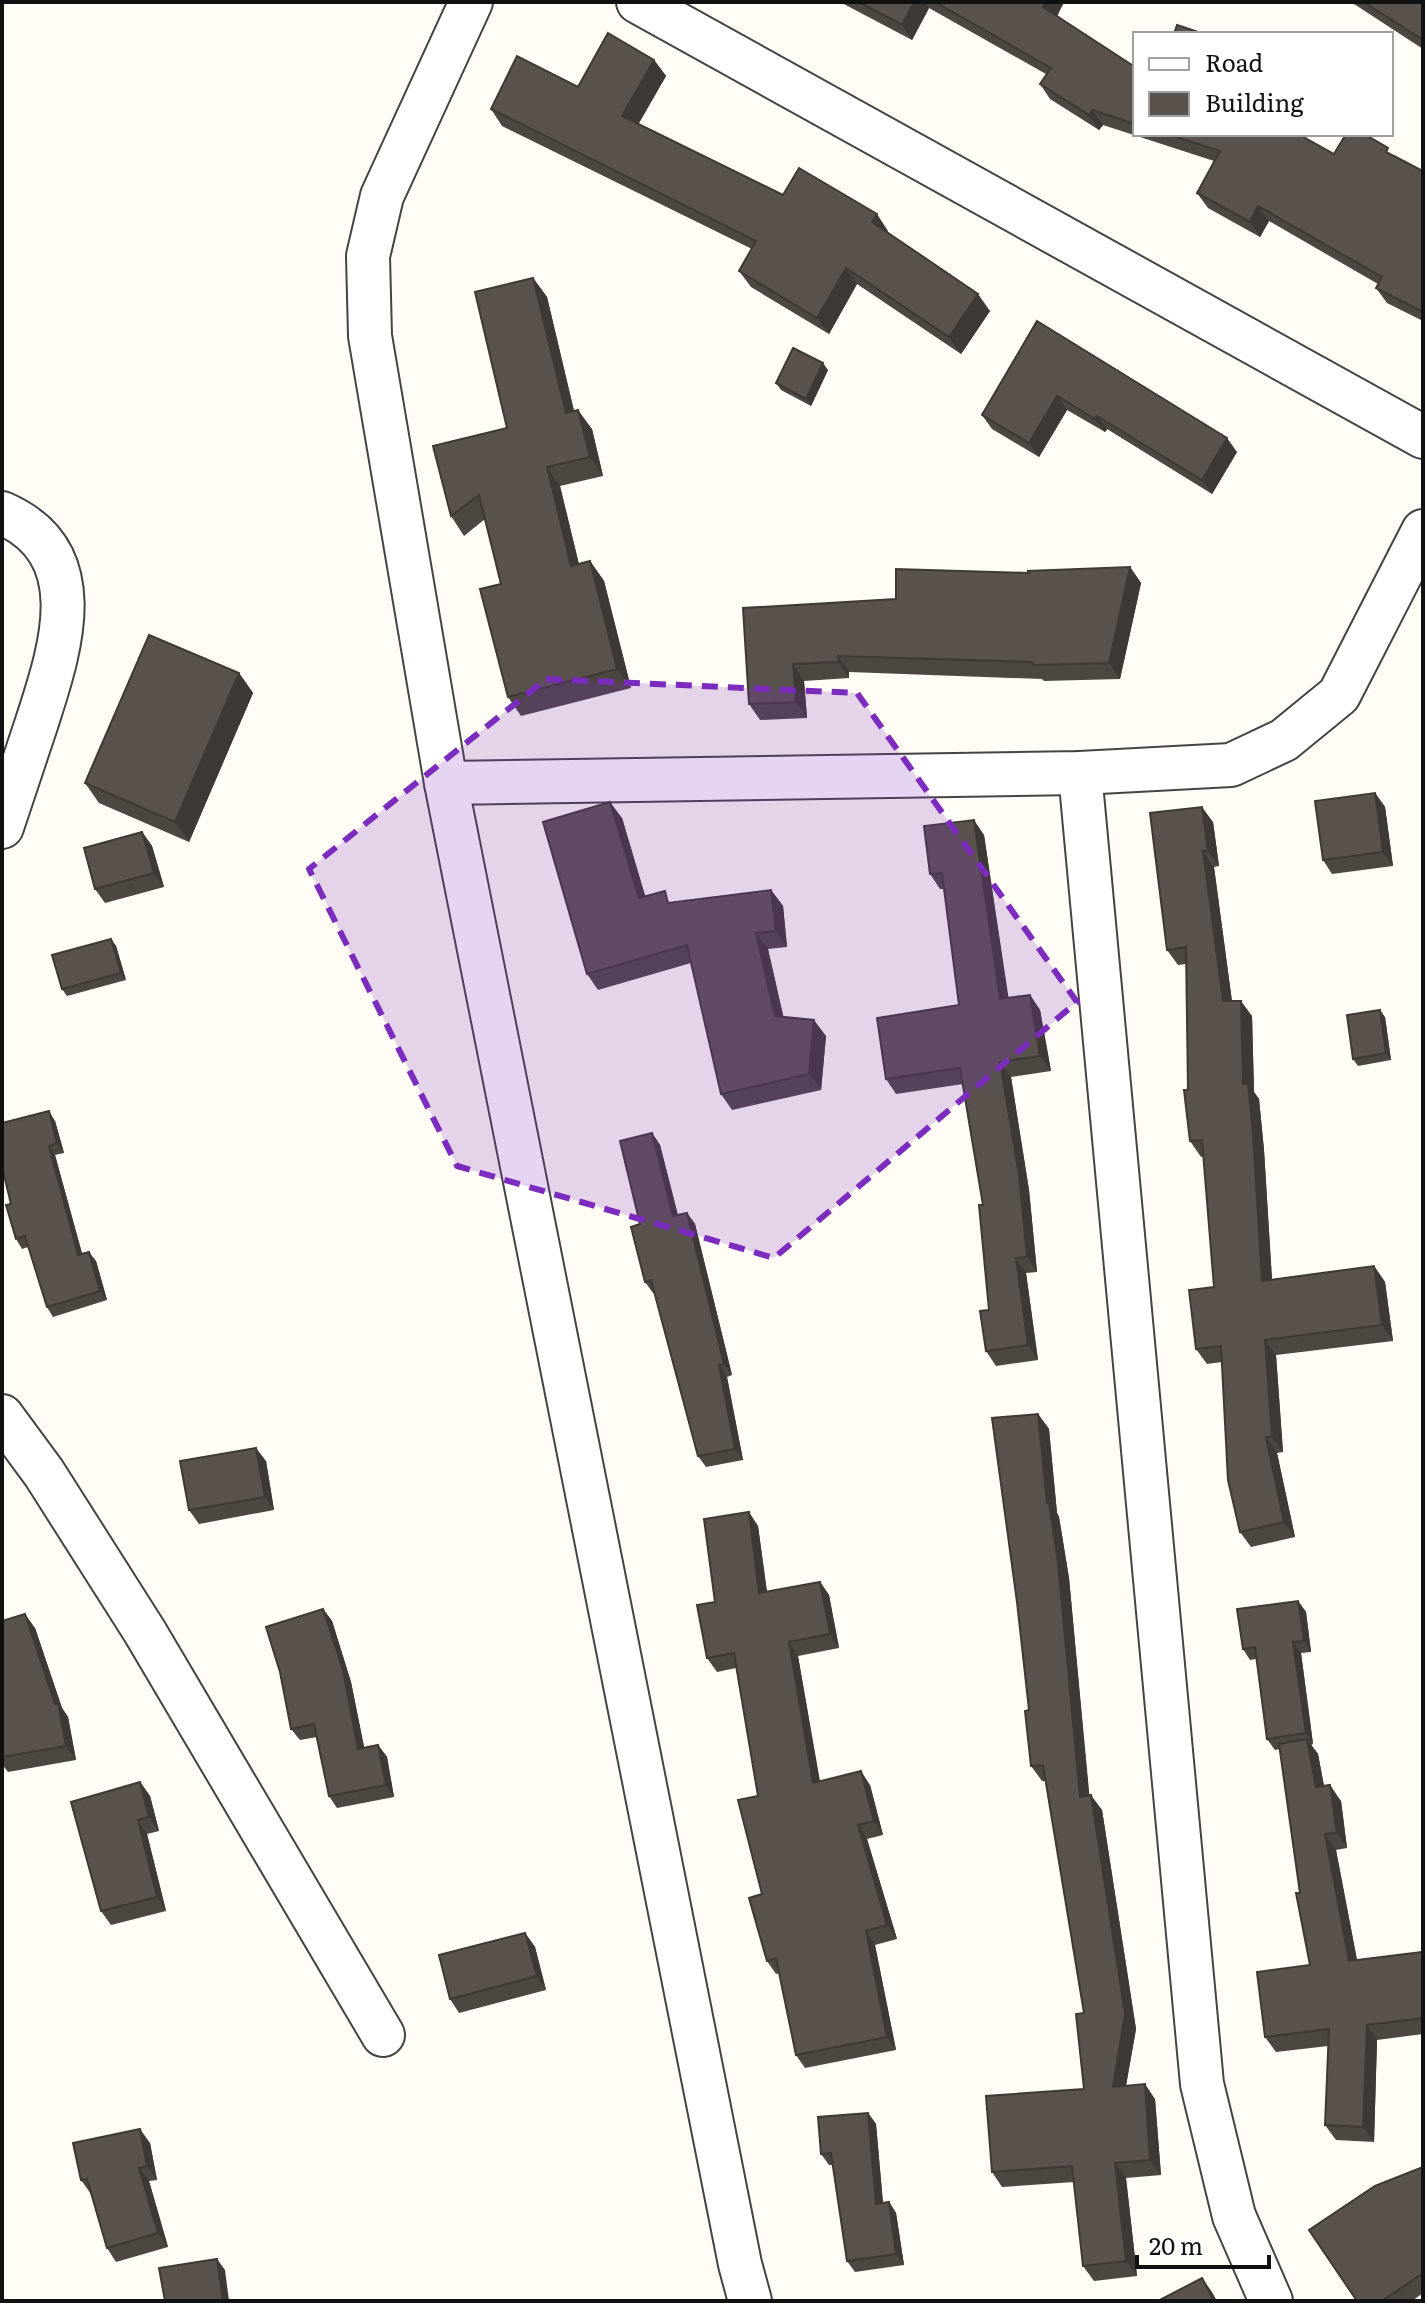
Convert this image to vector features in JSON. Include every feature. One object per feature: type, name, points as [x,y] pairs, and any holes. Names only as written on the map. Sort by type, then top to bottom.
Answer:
[{"type":"street","points":[[471,2],[382,196],[368,256],[370,336],[446,783],[737,2249],[750,2301]]},
{"type":"street","points":[[638,2],[1423,437]]},
{"type":"street","points":[[2,513],[15,518],[43,542],[58,571],[64,609],[59,655],[2,827]]},
{"type":"street","points":[[446,783],[1080,773],[1231,765],[1284,740],[1339,695],[1423,531]]},
{"type":"street","points":[[1080,773],[1202,2084],[1234,2216],[1271,2301]]},
{"type":"street","points":[[2,1416],[44,1473],[145,1632],[383,2035]]},
{"type":"highlighted area","points":[[546,679],[857,693],[1077,1002],[774,1258],[457,1166],[309,869]]},
{"type":"building","points":[[859,2],[914,2],[902,25]]},
{"type":"building","points":[[935,2],[1046,2],[1043,7],[1133,66],[1133,123],[1092,110],[1089,115],[1040,84],[1051,68]]},
{"type":"building","points":[[1364,2],[1423,2],[1423,40]]},
{"type":"building","points":[[1177,25],[1198,32],[1175,32]]},
{"type":"building","points":[[608,33],[654,60],[622,116],[783,195],[799,168],[877,214],[872,222],[978,294],[949,337],[846,268],[817,318],[739,271],[756,241],[491,109],[517,56],[578,87]]},
{"type":"building","points":[[1173,136],[1302,136],[1334,154],[1345,136],[1367,136],[1388,148],[1386,152],[1423,171],[1423,312],[1376,288],[1382,277],[1258,206],[1250,222],[1197,193],[1220,151]]},
{"type":"building","points":[[533,278],[566,413],[578,410],[590,457],[547,467],[571,566],[590,561],[617,669],[508,697],[480,589],[501,584],[479,495],[451,516],[433,446],[507,428],[475,292]]},
{"type":"building","points":[[1037,321],[1227,438],[1202,480],[1097,416],[1095,419],[1057,396],[1029,443],[982,415]]},
{"type":"building","points":[[793,348],[823,363],[806,399],[776,383]]},
{"type":"building","points":[[1130,567],[1109,663],[1033,665],[1032,662],[838,656],[838,662],[793,664],[796,702],[749,704],[743,608],[896,599],[896,569],[1029,573]]},
{"type":"building","points":[[149,635],[239,673],[175,822],[85,783]]},
{"type":"building","points":[[1375,793],[1383,852],[1323,860],[1315,801]]},
{"type":"building","points":[[610,802],[639,898],[665,891],[668,903],[771,890],[776,931],[756,933],[775,1016],[814,1020],[809,1074],[721,1094],[687,945],[587,974],[543,822]]},
{"type":"building","points":[[1202,807],[1208,851],[1203,851],[1223,1001],[1241,1001],[1243,1084],[1248,1083],[1262,1281],[1374,1266],[1382,1325],[1265,1340],[1272,1437],[1266,1437],[1284,1522],[1240,1532],[1228,1480],[1221,1346],[1196,1349],[1189,1290],[1214,1287],[1202,1140],[1190,1141],[1184,1090],[1188,1090],[1186,947],[1167,950],[1150,813]]},
{"type":"building","points":[[974,820],[1000,999],[1030,995],[1040,1056],[1000,1062],[1019,1175],[1027,1257],[1016,1258],[1028,1345],[986,1351],[980,1311],[989,1310],[979,1205],[983,1205],[960,1068],[886,1079],[877,1018],[959,1005],[942,873],[930,874],[924,826]]},
{"type":"building","points":[[142,832],[154,873],[95,889],[84,848]]},
{"type":"building","points":[[111,939],[121,973],[62,989],[52,955]]},
{"type":"building","points":[[1380,1010],[1386,1053],[1353,1059],[1347,1015]]},
{"type":"building","points":[[49,1111],[57,1143],[49,1146],[78,1255],[89,1252],[100,1291],[47,1307],[25,1236],[16,1239],[6,1205],[11,1204],[2,1167],[2,1123]]},
{"type":"building","points":[[652,1133],[673,1216],[687,1213],[724,1364],[719,1365],[735,1449],[698,1456],[651,1280],[645,1282],[631,1227],[640,1224],[620,1141]]},
{"type":"building","points":[[1038,1414],[1047,1503],[1058,1563],[1080,1797],[1091,1795],[1125,2014],[1113,2087],[1145,2084],[1150,2160],[1115,2163],[1126,2261],[1083,2266],[1072,2166],[992,2172],[986,2096],[1084,2089],[1076,2014],[1084,2013],[1043,1765],[1031,1766],[1025,1711],[1029,1710],[1017,1602],[992,1418]]},
{"type":"building","points":[[256,1448],[265,1497],[189,1510],[180,1461]]},
{"type":"building","points":[[749,1512],[759,1593],[820,1582],[830,1634],[789,1642],[813,1783],[861,1771],[874,1821],[858,1825],[887,1925],[866,1931],[887,2037],[796,2055],[776,1958],[767,1961],[749,1898],[762,1894],[738,1800],[758,1796],[734,1653],[707,1658],[697,1605],[715,1602],[704,1519]]},
{"type":"building","points":[[1298,1601],[1304,1641],[1293,1642],[1306,1733],[1267,1739],[1255,1647],[1243,1649],[1237,1609]]},
{"type":"building","points":[[323,1609],[343,1670],[358,1749],[378,1745],[386,1785],[329,1796],[314,1724],[291,1729],[280,1672],[266,1627]]},
{"type":"building","points":[[25,1614],[55,1704],[58,1703],[66,1746],[2,1757],[2,1621]]},
{"type":"building","points":[[1307,1739],[1316,1787],[1330,1785],[1337,1833],[1325,1834],[1349,1961],[1423,1952],[1423,2018],[1367,2025],[1363,2127],[1325,2125],[1329,2029],[1265,2037],[1257,1972],[1310,1965],[1296,1893],[1300,1893],[1279,1744]]},
{"type":"building","points":[[140,1782],[149,1817],[138,1820],[157,1897],[101,1911],[71,1802]]},
{"type":"building","points":[[525,1933],[537,1976],[450,1999],[439,1955]]},
{"type":"building","points":[[868,2113],[876,2204],[889,2202],[896,2254],[847,2261],[831,2153],[821,2154],[818,2117]]},
{"type":"building","points":[[140,2129],[147,2166],[139,2168],[158,2233],[107,2248],[87,2179],[81,2180],[73,2143]]},
{"type":"building","points":[[1423,2167],[1423,2273],[1382,2301],[1357,2301],[1309,2230],[1375,2186]]},
{"type":"building","points":[[217,2259],[223,2301],[165,2301],[159,2268]]},
{"type":"building","points":[[1202,2278],[1214,2301],[1158,2301]]}]
